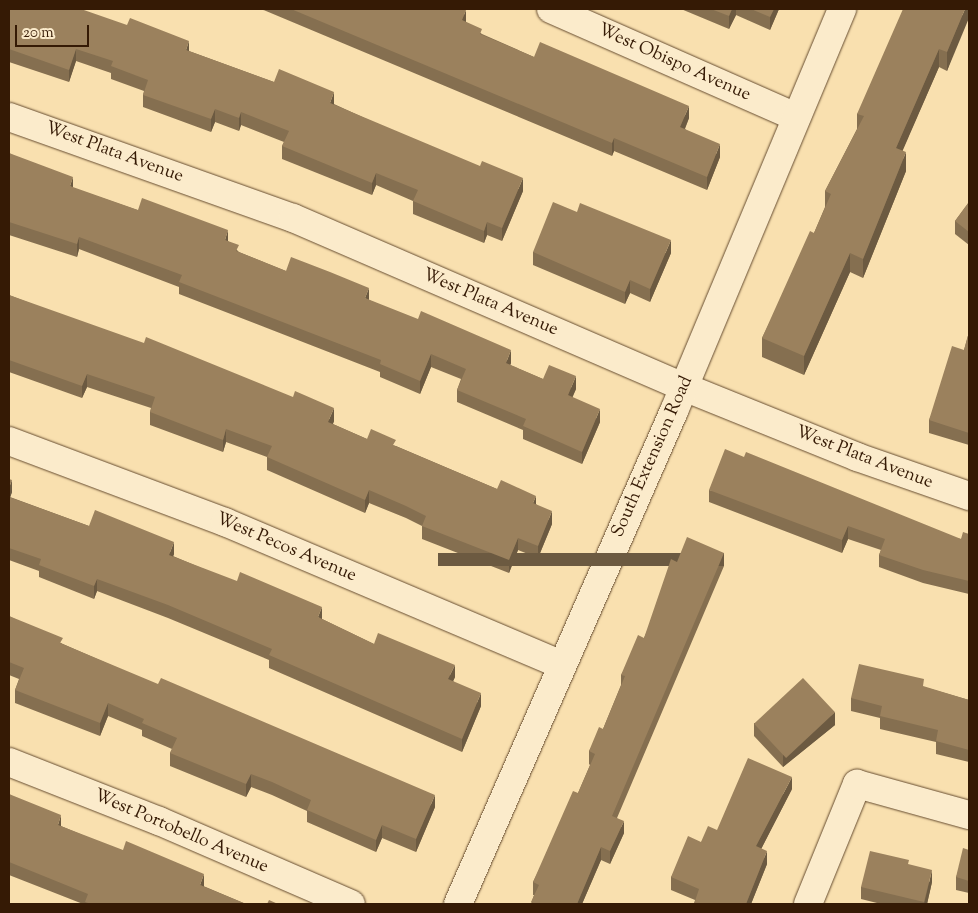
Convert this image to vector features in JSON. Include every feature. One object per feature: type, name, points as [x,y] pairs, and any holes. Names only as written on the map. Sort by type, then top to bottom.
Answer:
[{"type":"street","name":"West Obispo Avenue","points":[[551,9],[796,118]]},
{"type":"street","name":"South Extension Road","points":[[458,904],[560,664],[684,387],[842,9]]},
{"type":"street","name":"West Plata Avenue","points":[[9,117],[293,218],[684,387],[857,457],[969,496]]},
{"type":"street","name":"West Pecos Avenue","points":[[9,441],[225,522],[560,664]]},
{"type":"street","name":"West Portobello Avenue","points":[[9,762],[159,821],[351,904]]},
{"type":"street","points":[[808,904],[857,784],[969,816]]},
{"type":"building","points":[[9,9],[81,9],[127,25],[130,18],[189,41],[186,50],[274,82],[279,69],[334,92],[330,103],[480,166],[482,161],[523,178],[502,228],[487,222],[484,231],[413,201],[418,190],[376,173],[372,183],[282,146],[289,131],[241,112],[239,118],[215,109],[211,119],[143,95],[148,80],[111,66],[113,61],[76,49],[69,70],[9,49]]},
{"type":"building","points":[[291,9],[463,9],[466,10],[462,20],[482,29],[480,34],[534,57],[540,42],[689,106],[680,127],[720,144],[707,177],[614,138],[612,143]]},
{"type":"building","points":[[711,9],[732,9],[729,16]]},
{"type":"building","points":[[751,9],[774,9],[770,17]]},
{"type":"building","points":[[903,9],[965,9],[947,52],[939,49],[896,148],[906,152],[863,259],[850,253],[804,356],[762,338],[810,231],[814,233],[831,194],[825,191],[864,116],[857,114]]},
{"type":"building","points":[[9,153],[73,177],[70,186],[138,210],[142,198],[228,230],[225,240],[239,245],[236,251],[286,271],[291,257],[369,288],[365,298],[418,319],[421,311],[511,350],[506,363],[543,379],[549,365],[576,376],[568,395],[600,409],[582,452],[523,426],[526,419],[457,390],[466,369],[431,354],[420,381],[380,364],[381,360],[179,282],[182,275],[79,237],[77,244],[9,222]]},
{"type":"building","points":[[553,202],[577,212],[580,203],[671,240],[650,289],[630,280],[625,292],[533,252]]},
{"type":"building","points":[[969,202],[969,232],[955,221]]},
{"type":"building","points":[[9,295],[144,343],[146,337],[293,397],[295,391],[334,408],[328,422],[367,439],[371,429],[396,440],[393,445],[497,489],[501,480],[536,496],[533,503],[552,511],[538,546],[518,538],[509,560],[422,526],[426,516],[369,490],[365,500],[267,457],[272,446],[226,429],[223,440],[150,412],[155,397],[87,374],[82,386],[9,360]]},
{"type":"building","points":[[969,332],[969,433],[929,420],[952,346],[964,350]]},
{"type":"building","points":[[725,449],[744,457],[746,452],[961,539],[963,532],[969,534],[969,581],[923,570],[879,555],[885,539],[848,526],[842,540],[709,490]]},
{"type":"building","points":[[9,497],[89,526],[95,510],[174,542],[169,555],[237,581],[240,572],[322,607],[318,617],[374,644],[378,633],[455,665],[448,679],[481,693],[462,739],[269,655],[272,649],[168,605],[97,579],[94,586],[39,565],[41,559],[9,548]]},
{"type":"building","points":[[687,537],[724,553],[612,816],[624,821],[610,851],[601,847],[577,904],[535,904],[531,902],[539,885],[533,882],[573,791],[578,793],[595,754],[589,751],[599,727],[603,729],[625,676],[621,675],[638,635],[644,638],[671,559],[677,562]]},
{"type":"building","points":[[9,616],[63,638],[60,643],[158,684],[161,678],[435,795],[416,839],[382,825],[376,840],[307,810],[311,800],[272,782],[251,774],[246,784],[170,753],[177,738],[142,723],[144,719],[108,703],[100,723],[15,690],[24,668],[9,662]]},
{"type":"building","points":[[859,664],[924,679],[923,686],[969,700],[969,750],[936,741],[938,730],[880,716],[882,706],[851,698]]},
{"type":"building","points":[[803,678],[835,712],[786,758],[754,724]]},
{"type":"building","points":[[748,758],[792,777],[756,846],[767,851],[746,904],[694,904],[699,889],[671,877],[688,836],[701,842],[708,826],[717,830]]},
{"type":"building","points":[[9,794],[61,815],[58,825],[123,850],[126,841],[204,874],[200,885],[246,904],[91,904],[85,902],[88,894],[9,862]]},
{"type":"building","points":[[963,848],[969,850],[969,881],[956,877]]},
{"type":"building","points":[[870,851],[909,860],[908,864],[932,870],[924,902],[861,887]]},
{"type":"building","points":[[269,900],[278,904],[267,904]]}]
